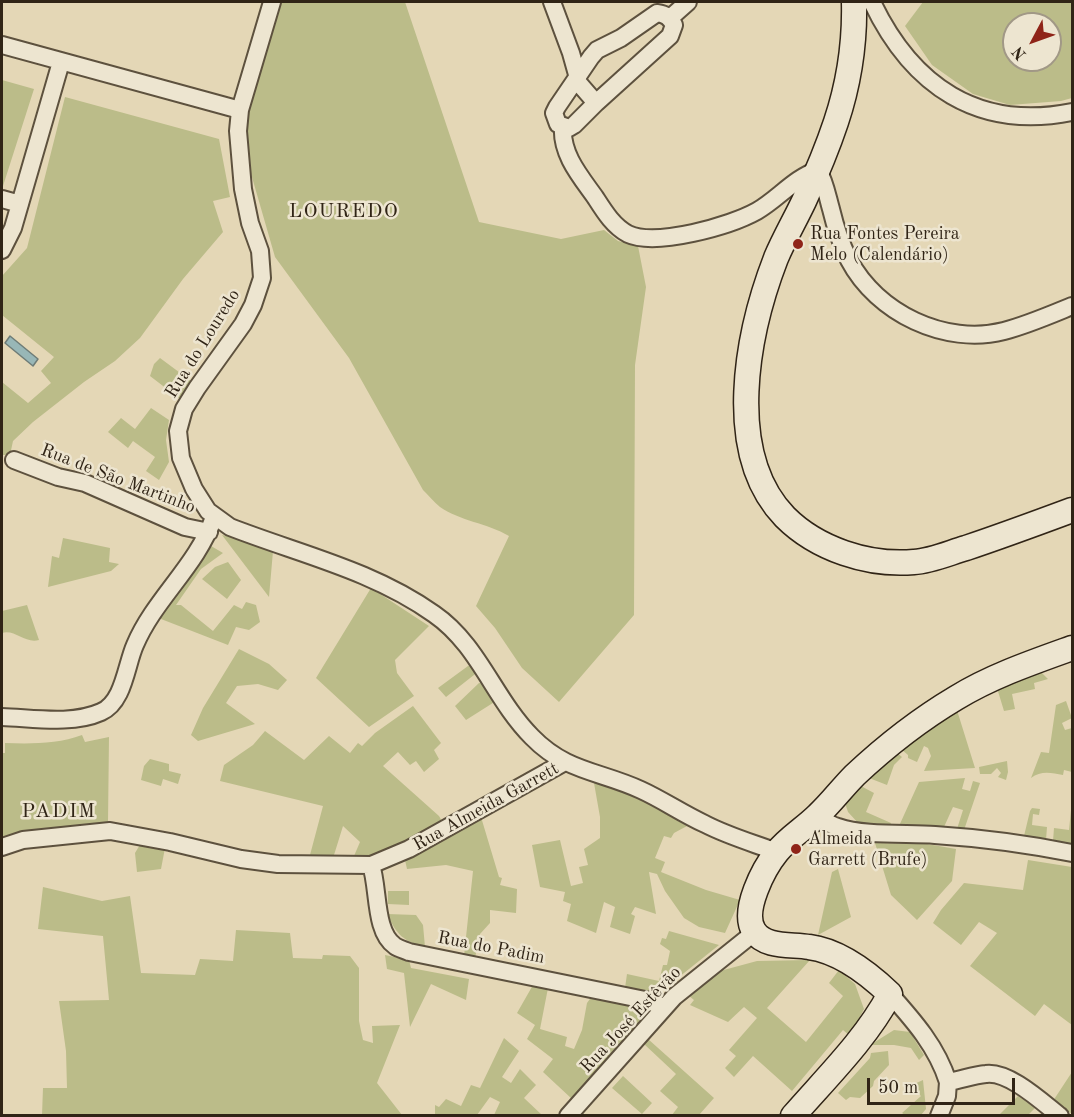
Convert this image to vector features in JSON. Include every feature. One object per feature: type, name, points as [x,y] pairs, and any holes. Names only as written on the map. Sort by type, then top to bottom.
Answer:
[{"type":"street","name":"Rua do Louredo","points":[[272,2],[240,110],[238,156],[250,223],[260,251],[262,278],[248,315],[196,388],[184,409],[177,431],[186,473],[211,525],[230,527],[348,568],[424,607],[446,622],[479,660],[511,713],[541,746],[563,763]]},
{"type":"street","points":[[552,2],[571,53],[577,79],[596,102]]},
{"type":"street","points":[[670,18],[688,2]]},
{"type":"street","points":[[854,2],[853,44],[844,96],[818,170],[777,256],[758,314],[750,359],[747,417],[751,449],[760,480],[776,507],[796,528],[834,549],[865,558],[914,562],[940,556],[1072,510]]},
{"type":"street","points":[[872,2],[892,38],[907,57],[943,90],[967,105],[995,114],[1021,117],[1048,117],[1072,112]]},
{"type":"street","points":[[657,13],[663,13],[670,18],[674,25],[670,36],[596,102],[574,125],[568,128],[558,124],[554,113],[556,107],[597,50],[621,38],[657,13]]},
{"type":"street","points":[[2,45],[240,110]]},
{"type":"street","points":[[2,250],[13,228],[61,62]]},
{"type":"street","points":[[563,127],[564,146],[582,179],[609,218],[626,233],[637,237],[650,239],[670,236],[732,222],[758,210],[802,177],[818,170]]},
{"type":"street","points":[[818,170],[849,261],[868,289],[890,308],[918,323],[944,331],[974,335],[1003,331],[1072,306]]},
{"type":"street","points":[[2,198],[20,204]]},
{"type":"street","name":"Rua de São Martinho","points":[[14,460],[58,477],[85,483],[185,527],[211,525]]},
{"type":"street","points":[[2,717],[67,719],[103,712],[119,695],[144,625],[201,548],[211,525]]},
{"type":"street","points":[[939,1116],[947,1096],[948,1082],[943,1066],[926,1036],[890,994],[877,981],[849,962],[811,947],[776,944],[764,940],[755,932],[750,923],[750,909],[765,872],[777,852],[819,814],[887,745],[955,699],[1014,669],[1072,648]]},
{"type":"street","name":"Rua Almeida Garrett","points":[[2,847],[23,840],[110,831],[241,859],[278,864],[371,865],[409,849],[563,763],[639,789],[717,830],[777,852]]},
{"type":"street","points":[[819,814],[838,828],[856,831],[937,835],[1042,847],[1072,853]]},
{"type":"street","name":"Rua do Padim","points":[[371,865],[376,877],[381,924],[386,938],[396,946],[409,952],[650,1001],[664,1008]]},
{"type":"street","name":"Rua José Estêvão","points":[[568,1116],[664,1008],[691,982],[755,932]]},
{"type":"street","points":[[793,1116],[873,1022],[890,994]]},
{"type":"street","points":[[948,1082],[986,1074],[998,1074],[1012,1081],[1060,1116]]},
{"type":"green space","points":[[282,2],[405,2],[479,222],[561,239],[604,230],[618,241],[638,246],[646,287],[635,365],[634,615],[559,702],[522,668],[495,628],[476,606],[509,536],[448,512],[423,490],[349,358],[275,257],[241,139],[252,86]]},
{"type":"green space","points":[[923,2],[1072,2],[1072,98],[1010,105],[973,94],[932,65],[905,26]]},
{"type":"green space","points":[[2,80],[34,89],[3,186],[2,186]]},
{"type":"green space","points":[[65,97],[219,139],[230,197],[213,201],[223,232],[183,279],[140,338],[115,361],[33,422],[13,441],[10,455],[2,455],[2,382],[28,403],[51,383],[41,371],[54,357],[2,315],[2,276],[27,248]]},
{"type":"green space","points":[[160,358],[191,381],[180,399],[150,376],[154,364]]},
{"type":"green space","points":[[151,408],[169,420],[166,440],[169,462],[159,480],[146,471],[155,457],[133,441],[128,448],[108,432],[121,418],[135,429]]},
{"type":"green space","points":[[222,535],[273,551],[269,597]]},
{"type":"green space","points":[[63,538],[110,548],[109,562],[119,564],[111,571],[48,587],[52,556],[59,558]]},
{"type":"green space","points":[[211,546],[223,553],[201,569],[176,605],[181,605],[213,631],[234,605],[242,609],[246,602],[256,605],[260,622],[249,630],[236,627],[228,645],[161,619],[157,615]]},
{"type":"green space","points":[[228,562],[241,580],[227,599],[202,579],[215,567]]},
{"type":"green space","points":[[371,588],[429,626],[395,660],[397,673],[414,696],[369,727],[316,678]]},
{"type":"green space","points":[[27,605],[39,640],[29,640],[7,632],[2,633],[2,611]]},
{"type":"green space","points":[[239,649],[269,664],[287,680],[278,690],[258,684],[237,686],[226,703],[255,724],[198,741],[191,735],[203,708]]},
{"type":"green space","points":[[475,664],[479,671],[446,697],[438,688],[468,666]]},
{"type":"green space","points":[[1042,673],[1048,679],[1034,683],[1035,689],[1012,694],[1015,709],[1004,711],[997,688]]},
{"type":"green space","points":[[479,683],[487,684],[496,701],[466,720],[455,706]]},
{"type":"green space","points":[[1066,701],[1072,718],[1062,723],[1065,730],[1072,728],[1072,772],[1064,770],[1063,775],[1043,773],[1031,778],[1041,752],[1049,753],[1056,705]]},
{"type":"green space","points":[[413,706],[441,743],[434,750],[439,759],[424,772],[416,761],[410,765],[398,752],[383,766],[439,816],[443,823],[369,858],[354,856],[360,842],[343,826],[334,855],[310,855],[323,806],[220,781],[224,765],[253,745],[265,731],[304,760],[329,736],[350,753],[358,743],[362,746],[375,733]]},
{"type":"green space","points":[[956,707],[975,768],[924,771],[931,756],[928,748],[924,746],[917,762],[908,758],[908,755],[901,749],[896,752],[902,757],[894,765],[887,785],[869,778],[894,750]]},
{"type":"green space","points":[[82,735],[85,742],[109,737],[108,822],[42,832],[19,832],[2,837],[2,753],[5,753],[5,743],[54,742]]},
{"type":"green space","points":[[150,759],[169,764],[169,771],[181,774],[178,784],[163,779],[161,786],[141,780],[144,766]]},
{"type":"green space","points":[[1007,761],[1006,780],[998,777],[1001,773],[997,768],[991,774],[980,774],[979,767]]},
{"type":"green space","points":[[965,778],[962,789],[970,791],[973,781],[980,783],[964,830],[957,829],[963,810],[953,807],[944,827],[899,826],[919,782]]},
{"type":"green space","points":[[594,783],[630,795],[687,826],[674,833],[671,838],[664,836],[655,858],[665,862],[661,872],[706,890],[740,900],[725,933],[699,927],[684,918],[665,891],[657,874],[649,872],[656,914],[635,907],[631,914],[635,916],[630,934],[610,927],[615,907],[604,902],[596,933],[567,921],[571,904],[563,901],[565,892],[540,887],[532,845],[560,840],[571,886],[583,883],[579,867],[588,865],[584,849],[600,838],[600,817]]},
{"type":"green space","points":[[859,785],[874,793],[866,812],[891,823],[890,826],[859,824],[848,812],[845,803]]},
{"type":"green space","points":[[1072,800],[1072,844],[1053,841],[1054,828],[1069,830]]},
{"type":"green space","points":[[1032,808],[1040,809],[1039,815],[1033,814],[1032,825],[1047,827],[1046,840],[1024,836]]},
{"type":"green space","points":[[481,817],[499,877],[502,878],[500,885],[517,889],[516,913],[490,910],[490,923],[480,934],[475,958],[464,956],[473,871],[446,865],[407,869],[405,860]]},
{"type":"green space","points":[[141,843],[165,848],[161,869],[137,872],[135,853]]},
{"type":"green space","points":[[875,843],[927,844],[956,849],[952,881],[917,920],[891,895]]},
{"type":"green space","points":[[1028,860],[1072,867],[1072,1025],[1044,1004],[1035,1016],[970,966],[997,933],[979,922],[961,945],[933,923],[964,883],[1023,890]]},
{"type":"green space","points":[[838,869],[851,917],[818,935],[832,872]]},
{"type":"green space","points":[[43,887],[102,901],[130,896],[141,973],[195,975],[200,959],[233,961],[236,930],[290,933],[293,958],[322,959],[323,955],[350,956],[359,968],[359,1021],[363,1040],[373,1043],[372,1026],[400,1025],[377,1083],[402,1115],[42,1115],[43,1088],[67,1088],[66,1051],[59,1001],[109,1000],[103,936],[38,929]]},
{"type":"green space","points":[[388,891],[409,891],[409,905],[388,904]]},
{"type":"green space","points":[[387,914],[416,915],[423,925],[425,947],[401,936]]},
{"type":"green space","points":[[669,931],[719,945],[664,989],[649,992],[625,988],[627,974],[659,981],[663,965],[667,965],[670,951],[660,944],[662,938],[666,939]]},
{"type":"green space","points":[[385,955],[409,960],[411,968],[469,979],[466,1000],[431,984],[410,1027],[404,973],[387,969]]},
{"type":"green space","points":[[810,960],[767,1008],[806,1042],[843,996],[829,983],[839,970],[855,984],[864,1009],[850,1036],[843,1030],[792,1091],[753,1056],[734,1077],[725,1068],[736,1056],[729,1050],[757,1018],[744,1007],[728,1022],[690,1005],[694,1000],[689,996],[720,971],[757,961]]},
{"type":"green space","points":[[533,985],[548,988],[540,1029],[567,1037],[565,1046],[574,1049],[582,1030],[587,1003],[592,996],[631,1006],[638,1012],[640,1021],[632,1033],[572,1099],[543,1072],[553,1059],[527,1039],[535,1025],[517,1013]]},
{"type":"green space","points":[[894,1030],[910,1032],[924,1055],[919,1060],[911,1048],[870,1045]]},
{"type":"green space","points":[[504,1038],[519,1051],[502,1077],[511,1083],[520,1069],[536,1085],[524,1098],[542,1115],[494,1115],[500,1102],[490,1097],[477,1115],[435,1115],[435,1105],[439,1107],[446,1099],[461,1106],[471,1085],[480,1088]]},
{"type":"green space","points":[[648,1039],[714,1098],[699,1115],[672,1115],[678,1107],[660,1091],[676,1074],[644,1044]]},
{"type":"green space","points":[[888,1051],[889,1065],[874,1081],[873,1086],[860,1098],[850,1097],[846,1100],[838,1093],[870,1058],[871,1053]]},
{"type":"green space","points":[[1072,1072],[1072,1114],[1053,1101]]},
{"type":"green space","points":[[623,1076],[652,1103],[642,1114],[612,1088]]},
{"type":"green space","points":[[923,1080],[926,1109],[921,1115],[905,1115],[902,1113],[921,1096],[910,1086]]},
{"type":"green space","points":[[1018,1096],[1035,1108],[1028,1115],[999,1115]]},
{"type":"water","points":[[10,336],[38,359],[33,366],[5,343]]},
{"type":"place","name":"Rua Fontes Pereira Melo (Calendário)","points":[[798,244]]},
{"type":"place","name":"Almeida Garrett (Brufe)","points":[[796,849]]},
{"type":"district","name":"LOUREDO","points":[[344,212]]},
{"type":"district","name":"PADIM","points":[[59,812]]}]
